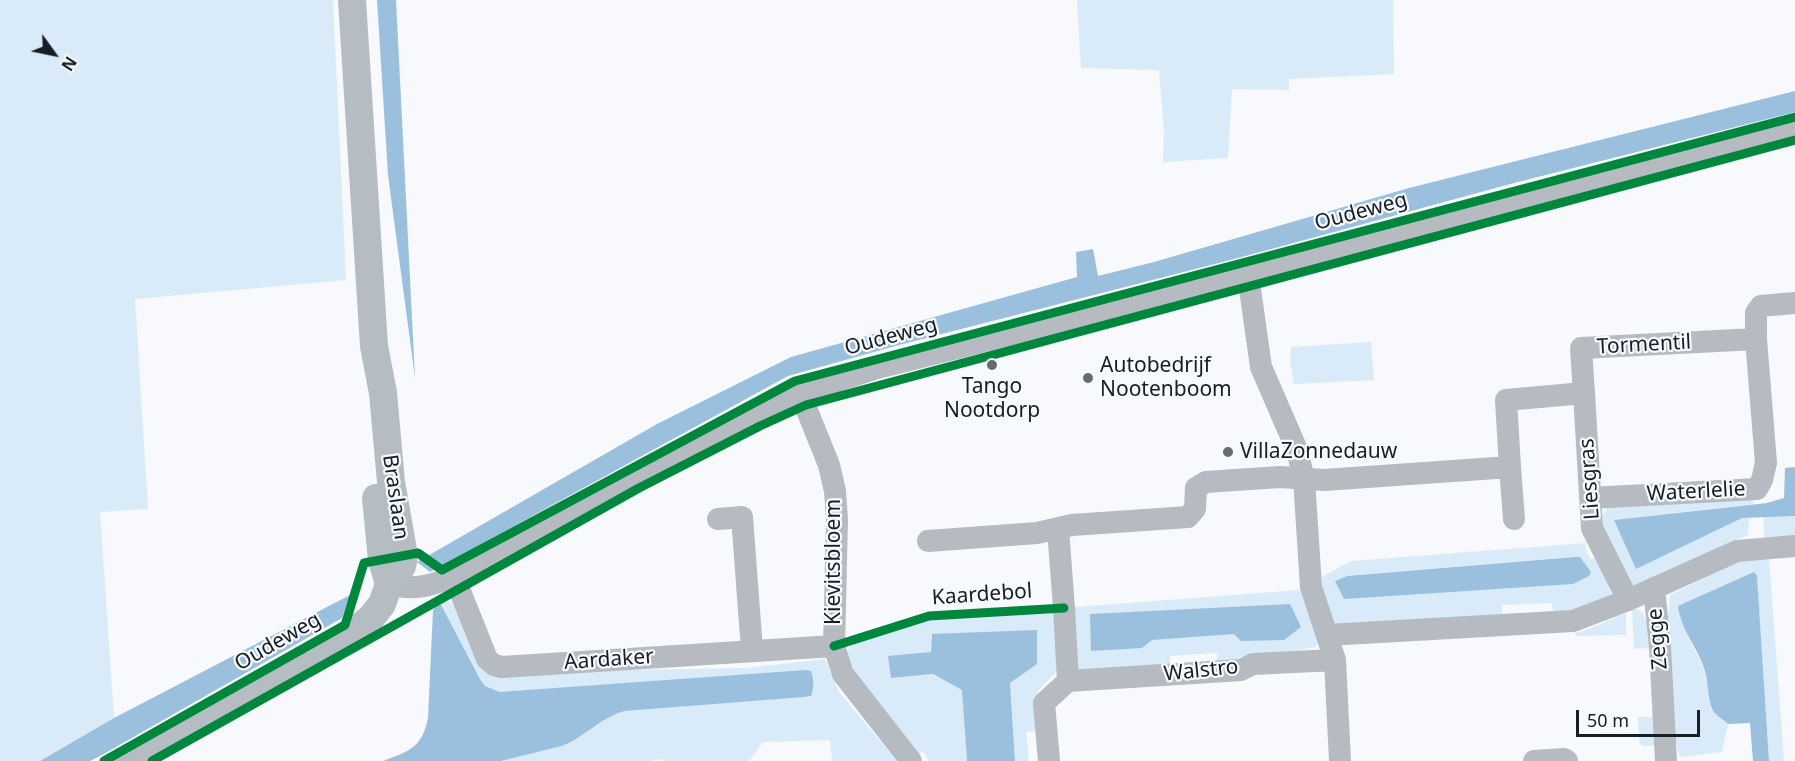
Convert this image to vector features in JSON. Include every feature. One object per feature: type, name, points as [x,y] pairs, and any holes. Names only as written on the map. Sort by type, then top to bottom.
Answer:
[{"type":"main road","name":"Braslaan","points":[[352,0],[374,346],[383,393],[391,482],[404,556],[402,566],[389,584]]},
{"type":"main road","name":"Oudeweg","points":[[126,761],[353,632],[371,618],[382,604],[389,584]]},
{"type":"street","name":"Oudeweg","points":[[389,584],[402,588],[432,585],[454,576],[743,420],[800,393],[877,368],[1248,274],[1795,128]]},
{"type":"street","points":[[1248,274],[1260,367],[1297,450],[1304,479],[1311,587],[1335,660],[1340,761]]},
{"type":"street","points":[[1756,339],[1756,313],[1761,306],[1795,303]]},
{"type":"street","name":"Tormentil","points":[[1584,393],[1581,348],[1756,339]]},
{"type":"street","name":"Waterlelie","points":[[1590,498],[1756,489],[1762,480],[1766,463],[1756,339]]},
{"type":"street","name":"Kievitsbloem","points":[[800,393],[830,465],[835,491],[837,519],[834,646],[843,674],[911,761]]},
{"type":"street","points":[[1514,519],[1506,400],[1584,393]]},
{"type":"street","name":"Liesgras","points":[[1584,393],[1592,528],[1628,600]]},
{"type":"street","points":[[928,541],[1037,533],[1072,525],[1188,517],[1194,508],[1196,488],[1206,482],[1280,477],[1323,480],[1510,467]]},
{"type":"street","points":[[718,519],[742,517],[752,650]]},
{"type":"street","points":[[1049,761],[1044,703],[1068,681],[1058,530]]},
{"type":"street","points":[[1327,635],[1573,621],[1628,600],[1737,551],[1795,546]]},
{"type":"street","name":"Aardaker","points":[[454,576],[487,659],[494,665],[502,667],[834,646]]},
{"type":"street","name":"Zegge","points":[[1654,588],[1660,647],[1666,761]]},
{"type":"street","name":"Walstro","points":[[1068,681],[1241,670],[1253,664],[1335,660]]},
{"type":"street","points":[[1534,761],[1564,759],[1567,761]]},
{"type":"shaded area","points":[[0,0],[333,0],[346,280],[135,299],[148,509],[100,512],[114,718],[40,761],[0,761]]},
{"type":"shaded area","points":[[1077,0],[1393,0],[1394,74],[1289,79],[1289,90],[1232,89],[1228,158],[1163,162],[1164,131],[1159,70],[1081,68]]},
{"type":"shaded area","points":[[1371,342],[1374,380],[1294,384],[1290,361],[1291,347]]},
{"type":"shaded area","points":[[1753,496],[1753,504],[1615,520],[1749,518],[1748,535],[1634,586],[1627,582],[1600,520],[1608,506]]},
{"type":"shaded area","points":[[1795,516],[1795,539],[1765,540],[1763,517]]},
{"type":"shaded area","points":[[1586,543],[1585,547],[1590,559],[1598,557],[1611,593],[1601,603],[1577,611],[1553,615],[1552,603],[1502,605],[1502,618],[1340,628],[1333,623],[1320,578],[1351,561]],"holes":[[[1581,557],[1335,581],[1347,576]]]},
{"type":"shaded area","points":[[1769,559],[1784,761],[1769,761],[1757,576],[1679,616],[1704,669],[1713,711],[1728,724],[1722,752],[1680,757],[1672,728],[1664,618],[1668,616],[1670,595],[1739,561]]},
{"type":"shaded area","points":[[1300,590],[1319,640],[1316,647],[1299,650],[1299,655],[1240,657],[1230,663],[1218,664],[1217,653],[1170,656],[1170,667],[1078,672],[1074,607]]},
{"type":"shaded area","points":[[447,600],[467,622],[501,672],[745,668],[825,659],[839,692],[897,761],[832,761],[830,740],[763,742],[749,761],[663,761],[663,759],[649,761],[501,761],[562,746],[608,718],[625,711],[811,696],[811,671],[500,692],[485,686],[480,679],[439,601]]},
{"type":"shaded area","points":[[1637,609],[1643,613],[1645,619],[1651,619],[1653,648],[1634,649],[1632,610]]},
{"type":"shaded area","points":[[1056,612],[1059,669],[1038,691],[1040,730],[1026,732],[1029,761],[1015,761],[1010,683],[1037,664],[932,634],[931,652],[891,678],[933,674],[963,690],[967,761],[929,761],[923,751],[918,755],[856,676],[847,652],[851,643],[930,618]]},
{"type":"shaded area","points":[[1626,613],[1626,635],[1576,636],[1575,633]]},
{"type":"shaded area","points":[[1638,717],[1656,717],[1659,745],[1642,746],[1639,740]]},
{"type":"water","points":[[377,0],[396,0],[415,378],[388,175]]},
{"type":"water","points":[[1795,91],[1795,112],[1514,183],[788,376],[430,572],[417,562],[657,424],[791,357],[1077,277],[1076,252],[1093,249],[1098,276],[1409,188]]},
{"type":"water","points":[[1795,467],[1795,516],[1742,518],[1636,569],[1614,520],[1767,503],[1784,498],[1785,468]]},
{"type":"water","points":[[1580,557],[1591,572],[1589,576],[1573,584],[1344,599],[1335,581],[1347,576]]},
{"type":"water","points":[[1754,572],[1757,576],[1769,761],[1753,761],[1750,723],[1728,724],[1714,712],[1710,704],[1705,671],[1682,622],[1678,606]]},
{"type":"water","points":[[350,595],[342,618],[102,755],[90,761],[40,761],[114,718]]},
{"type":"water","points":[[439,601],[480,679],[485,686],[500,692],[806,670],[811,671],[812,674],[812,693],[811,696],[804,697],[625,711],[608,718],[562,746],[501,761],[383,761],[413,747],[425,728],[428,718],[433,610]]},
{"type":"water","points":[[1290,604],[1301,627],[1284,640],[1241,641],[1234,634],[1152,640],[1142,648],[1091,651],[1090,614]]},
{"type":"water","points":[[1037,630],[1037,664],[1010,683],[1015,761],[967,761],[962,690],[933,674],[891,678],[888,656],[931,652],[932,634]]},
{"type":"cycle path","points":[[104,761],[345,625],[364,563],[418,553],[442,570],[795,381],[1795,117]]},
{"type":"cycle path","points":[[152,761],[639,488],[806,405],[1795,140]]},
{"type":"cycle path","name":"Kaardebol","points":[[834,646],[929,616],[1064,608]]},
{"type":"place","name":"Tango Nootdorp","points":[[992,365]]},
{"type":"place","name":"Autobedrijf Nootenboom","points":[[1088,378]]},
{"type":"place","name":"VillaZonnedauw","points":[[1228,452]]}]
